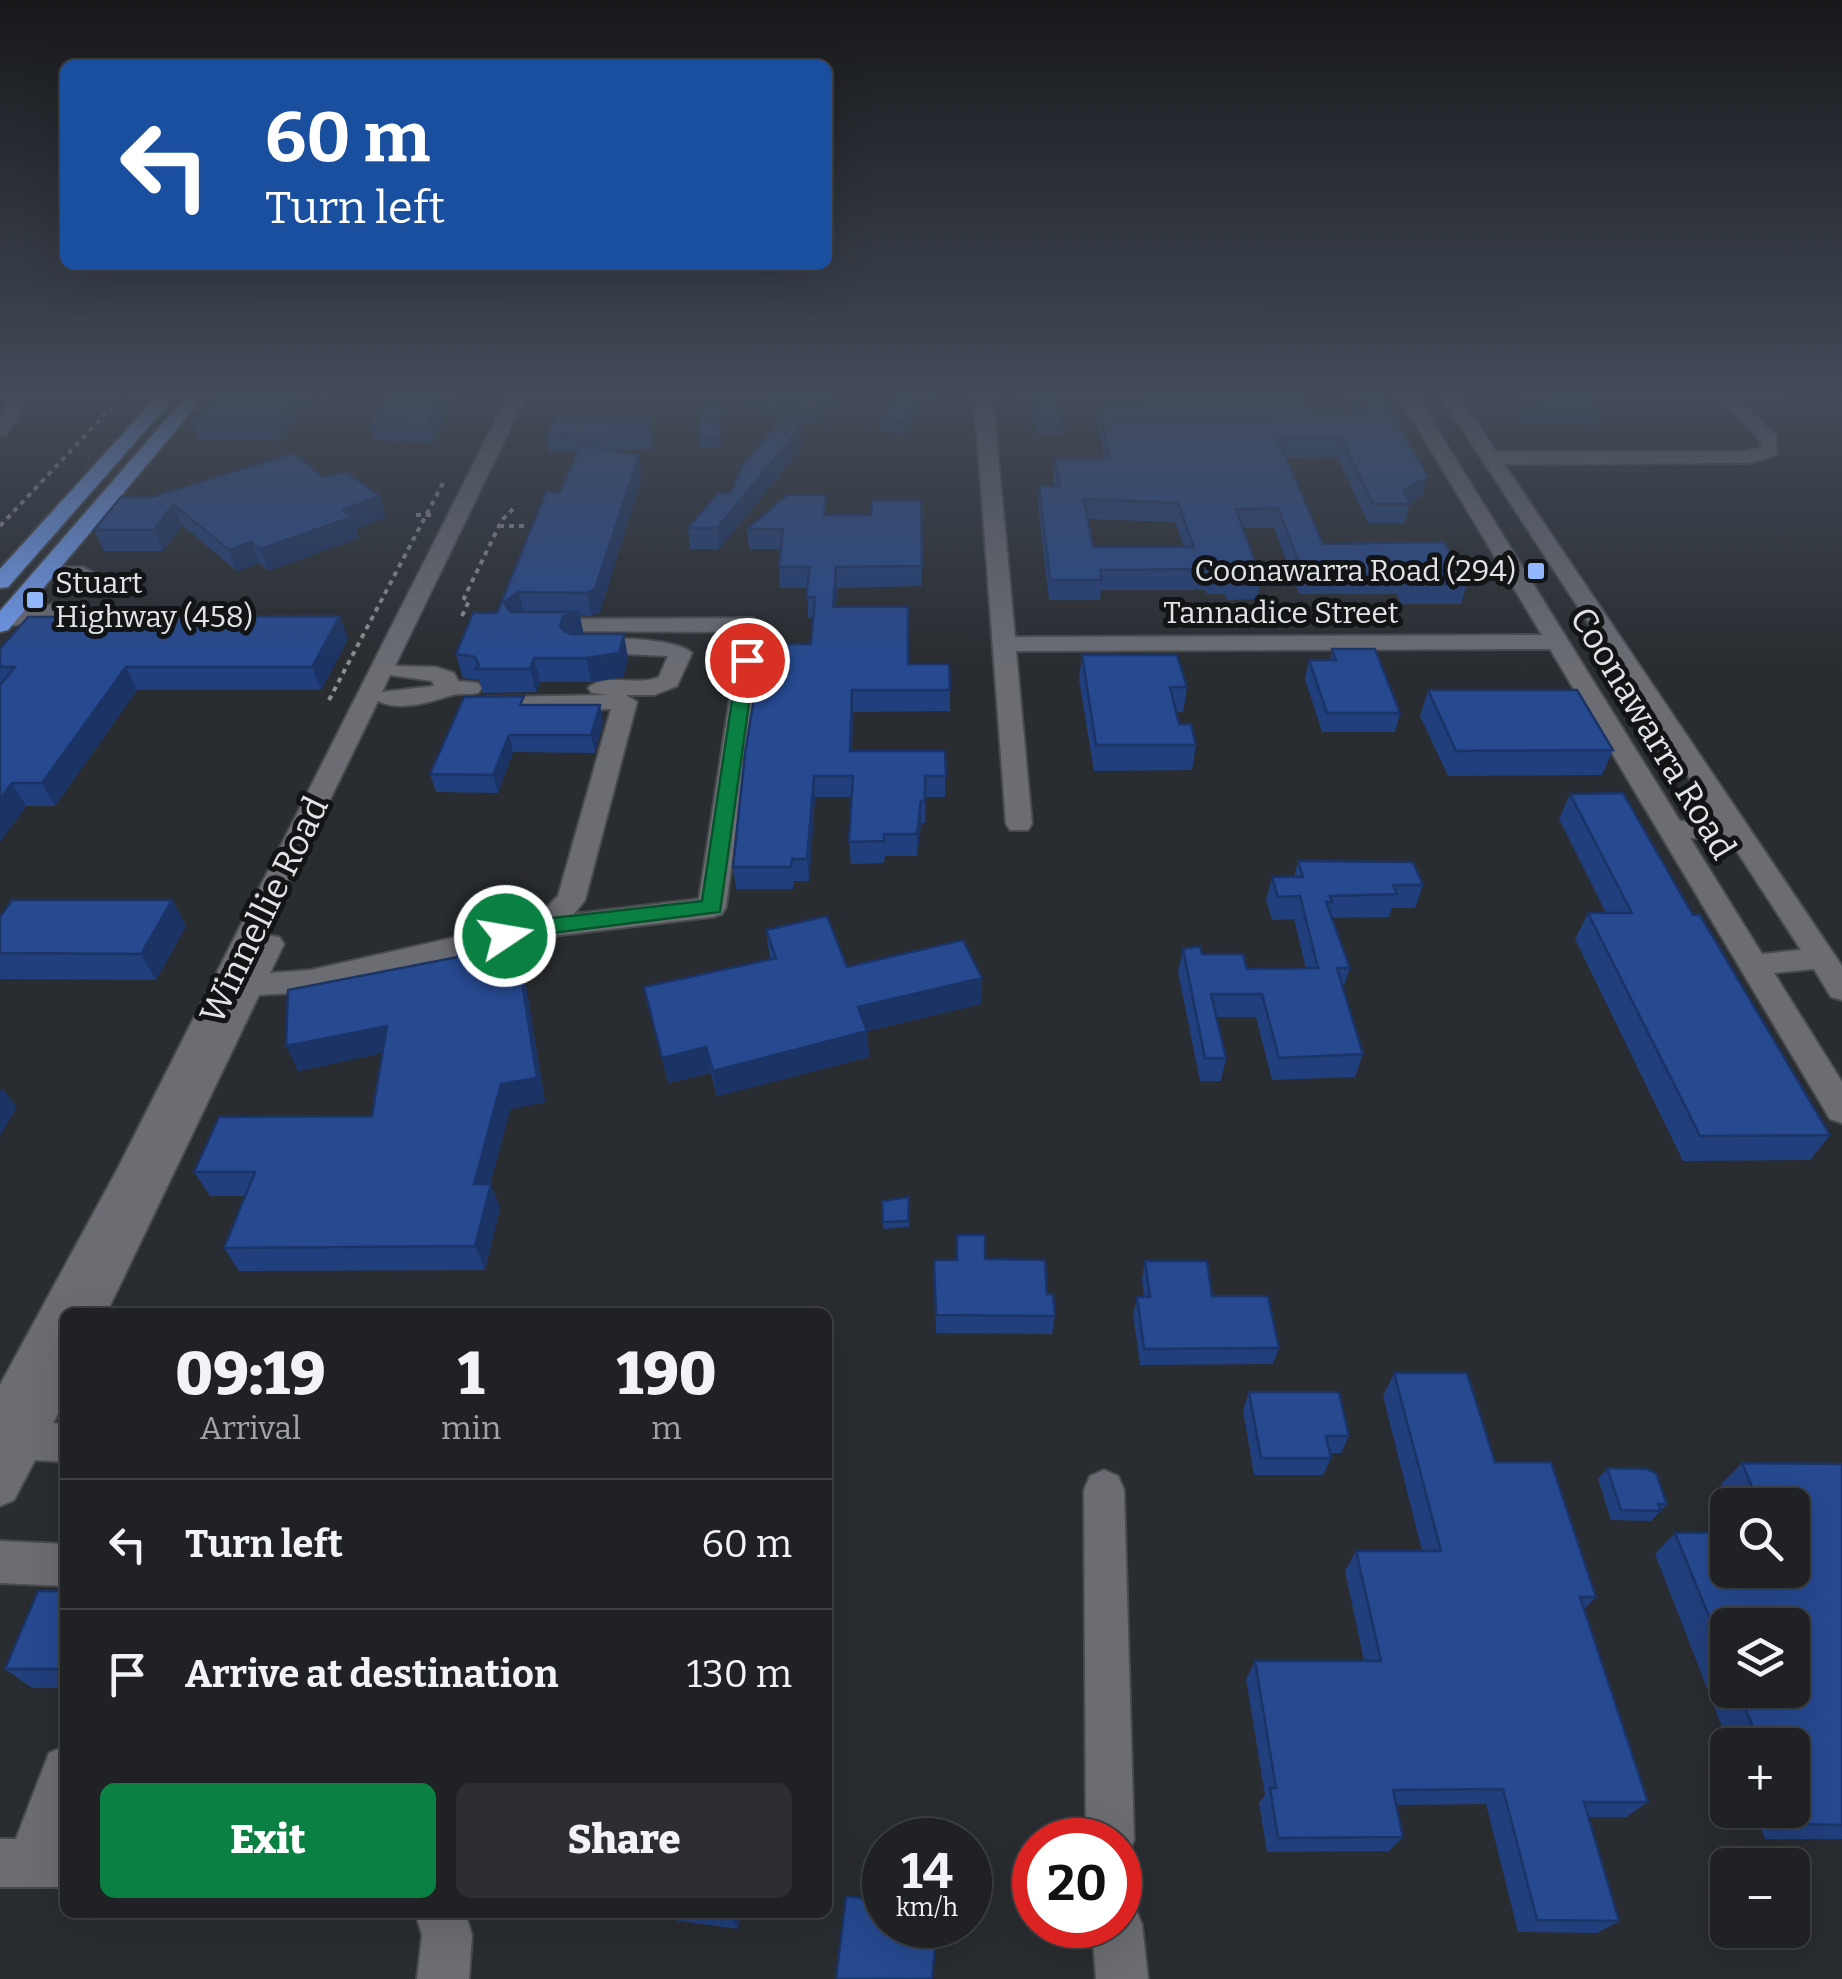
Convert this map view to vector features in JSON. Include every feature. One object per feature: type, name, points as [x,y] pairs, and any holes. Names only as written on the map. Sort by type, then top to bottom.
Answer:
[{"type":"highway","points":[[0,582],[87,484]]},
{"type":"highway","points":[[1,623],[120,484]]},
{"type":"highway","points":[[36,542],[71,542]]},
{"type":"street","name":"Winnellie Road","points":[[68,1308],[473,484]]},
{"type":"street","name":"Winnellie Road","points":[[91,1308],[490,484]]},
{"type":"street","points":[[991,484],[1019,824]]},
{"type":"street","name":"Coonawarra Road","points":[[1461,484],[1842,1110]]},
{"type":"street","points":[[1508,484],[1842,990]]},
{"type":"street","points":[[44,573],[83,573]]},
{"type":"street","points":[[1,623],[53,611]]},
{"type":"street","points":[[250,985],[311,982],[544,927],[712,907],[752,625],[524,626]]},
{"type":"street","name":"Tannadice Street","points":[[1004,644],[1557,642]]},
{"type":"street","points":[[497,688],[654,688],[669,682],[681,653],[665,648],[580,646]]},
{"type":"street","points":[[400,672],[436,674],[446,678],[460,693]]},
{"type":"street","points":[[388,698],[460,693],[625,702],[571,900],[544,927]]},
{"type":"street","points":[[1671,829],[1738,831]]},
{"type":"street","points":[[1754,965],[1822,958]]},
{"type":"street","name":"Winnellie Road","points":[[0,1486],[8,1434],[60,1325]]},
{"type":"street","name":"Winnellie Road","points":[[8,1434],[60,1367]]},
{"type":"street","points":[[8,1434],[60,1441]]},
{"type":"street","points":[[1104,1490],[1108,1818]]},
{"type":"street","points":[[0,1562],[60,1565]]},
{"type":"street","points":[[32,1863],[60,1783]]},
{"type":"street","points":[[442,1918],[447,1935],[442,1979]]},
{"type":"street","points":[[1119,1948],[1122,1979]]},
{"type":"path","points":[[0,526],[39,484]]},
{"type":"path","points":[[328,700],[442,484]]},
{"type":"path","points":[[462,616],[469,601],[464,598],[499,526],[513,509]]},
{"type":"path","points":[[416,515],[428,515]]},
{"type":"path","points":[[499,526],[524,526]]},
{"type":"building","points":[[193,484],[364,484],[380,496],[343,510],[352,517],[260,549],[251,542],[229,550],[173,504],[154,530],[94,530],[121,497],[152,497]]},
{"type":"building","points":[[563,484],[629,484],[595,589],[587,593],[519,592],[504,602],[510,612],[579,612],[563,616],[563,630],[571,634],[624,634],[619,653],[586,658],[534,658],[530,669],[476,669],[479,665],[475,657],[456,654],[473,613],[497,613],[546,492],[560,492]]},
{"type":"building","points":[[735,484],[753,484],[717,528],[688,528],[717,494],[731,493]]},
{"type":"building","points":[[1297,484],[1323,544],[1444,542],[1467,584],[1407,584],[1402,574],[1303,574],[1278,508],[1236,509],[1261,579],[1231,579],[1229,574],[1210,574],[1209,569],[1100,570],[1102,580],[1050,580],[1039,486]],"holes":[[[1084,499],[1178,503],[1194,547],[1093,547]]]},
{"type":"building","points":[[1363,484],[1414,484],[1403,490],[1411,504],[1373,504]]},
{"type":"building","points":[[787,495],[826,495],[824,515],[871,515],[872,500],[921,500],[922,566],[836,567],[833,607],[908,607],[908,664],[949,664],[950,690],[852,690],[850,751],[945,751],[946,776],[925,776],[925,801],[921,801],[917,834],[884,834],[884,841],[849,842],[853,776],[814,776],[807,859],[792,859],[791,867],[733,867],[745,753],[763,644],[811,644],[815,597],[806,597],[810,567],[779,567],[783,529],[747,529]]},
{"type":"building","points":[[340,616],[312,667],[126,667],[42,783],[12,783],[0,799],[0,685],[15,667],[0,667],[0,649],[28,617]]},
{"type":"building","points":[[1332,649],[1375,649],[1400,713],[1327,713],[1309,660],[1336,660]]},
{"type":"building","points":[[1082,655],[1177,655],[1187,687],[1170,687],[1179,724],[1191,724],[1196,745],[1096,745]]},
{"type":"building","points":[[1428,690],[1577,690],[1613,750],[1456,751]]},
{"type":"building","points":[[524,696],[520,705],[600,705],[591,735],[509,735],[493,775],[430,774],[464,697]]},
{"type":"building","points":[[1623,793],[1693,915],[1700,915],[1830,1135],[1700,1136],[1588,913],[1632,913],[1570,794]]},
{"type":"building","points":[[1298,861],[1413,862],[1423,885],[1393,885],[1397,894],[1330,896],[1332,902],[1326,902],[1350,968],[1337,968],[1363,1054],[1279,1058],[1262,994],[1211,994],[1226,1058],[1205,1058],[1183,949],[1200,946],[1202,954],[1243,954],[1247,969],[1318,968],[1300,896],[1278,897],[1272,877],[1303,877]]},
{"type":"building","points":[[12,900],[172,900],[141,954],[0,953],[0,917]]},
{"type":"building","points":[[827,916],[847,967],[963,940],[982,978],[858,1007],[867,1031],[713,1071],[706,1047],[662,1058],[644,987],[776,958],[766,930]]},
{"type":"building","points":[[515,937],[537,1078],[501,1084],[474,1184],[491,1184],[475,1246],[224,1248],[255,1172],[194,1172],[219,1117],[372,1116],[387,1026],[286,1046],[288,990],[458,957],[457,949]]},
{"type":"building","points":[[909,1197],[908,1221],[883,1222],[882,1201]]},
{"type":"building","points":[[957,1235],[985,1235],[985,1259],[1045,1260],[1047,1294],[1053,1294],[1055,1316],[936,1315],[934,1260],[957,1260]]},
{"type":"building","points":[[1145,1261],[1207,1261],[1212,1296],[1268,1296],[1279,1348],[1144,1349],[1137,1297],[1150,1297]]},
{"type":"building","points":[[1394,1373],[1467,1373],[1495,1462],[1551,1462],[1596,1597],[1580,1597],[1648,1802],[1584,1802],[1619,1921],[1537,1920],[1503,1789],[1393,1790],[1403,1837],[1278,1838],[1270,1788],[1276,1788],[1255,1661],[1381,1661],[1356,1551],[1441,1551]]},
{"type":"building","points":[[1249,1392],[1339,1392],[1349,1436],[1326,1436],[1331,1458],[1261,1458]]},
{"type":"building","points":[[1742,1463],[1842,1464],[1842,1825],[1810,1824],[1810,1728],[1753,1728],[1745,1708],[1810,1708],[1810,1608],[1710,1608],[1710,1619],[1675,1533],[1710,1532],[1710,1588],[1810,1588],[1810,1488],[1753,1488]]},
{"type":"building","points":[[1607,1468],[1647,1469],[1656,1473],[1667,1504],[1658,1504],[1661,1511],[1621,1510]]},
{"type":"building","points":[[38,1591],[60,1591],[60,1669],[5,1669]]},
{"type":"building","points":[[846,1896],[862,1898],[862,1948],[935,1948],[932,1979],[836,1979]]},
{"type":"place","name":"Coonawarra Road (294)","points":[[1536,571]]},
{"type":"place","name":"Stuart Highway (458)","points":[[35,600]]},
{"type":"route","points":[[505,936],[544,927],[712,907],[747,660]]}]
